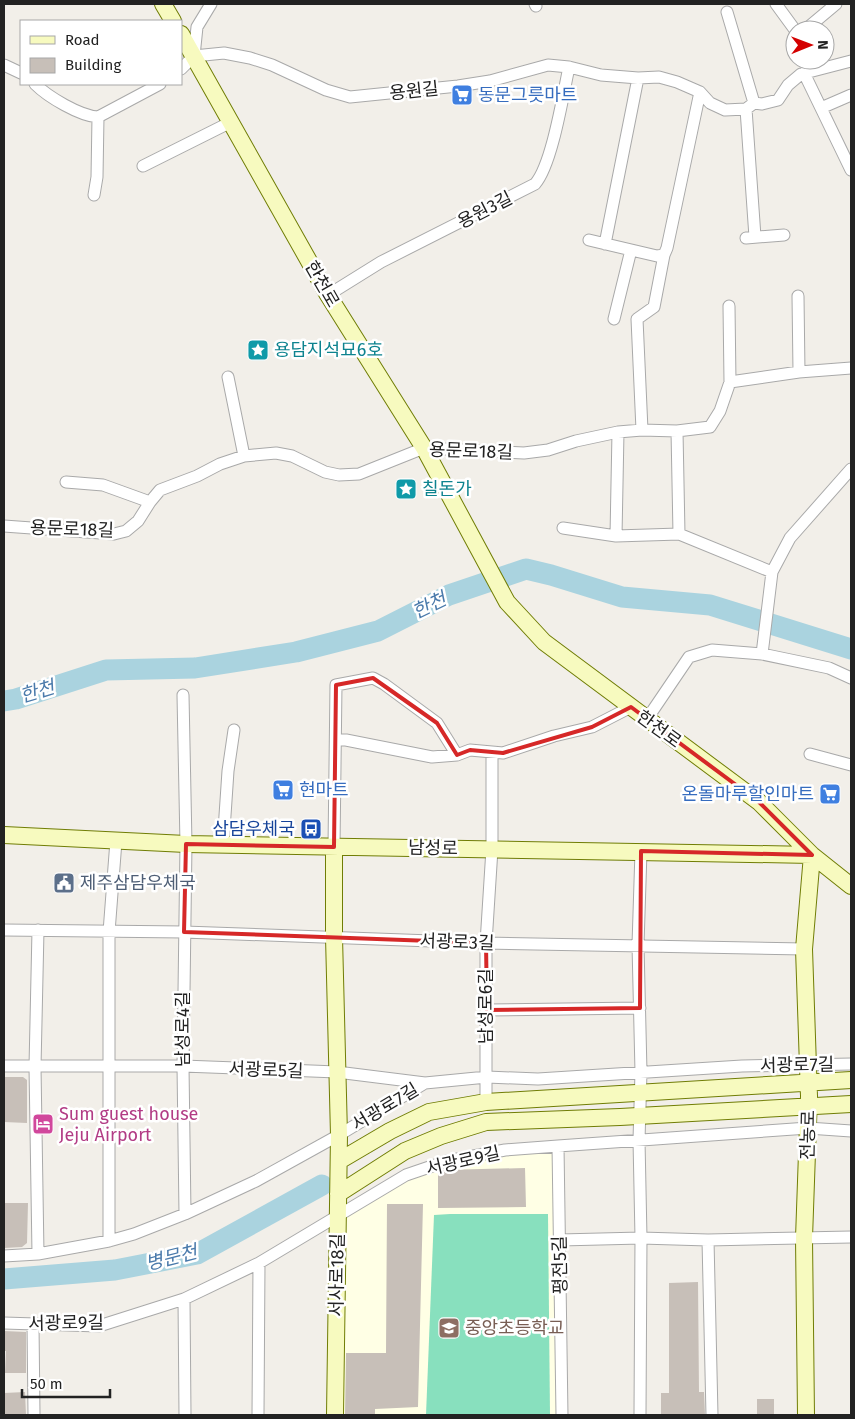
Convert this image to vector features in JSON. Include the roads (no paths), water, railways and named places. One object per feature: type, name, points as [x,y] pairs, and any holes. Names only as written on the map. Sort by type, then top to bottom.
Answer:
[{"type":"street","points":[[163,4],[173,20]]},
{"type":"street","points":[[182,68],[194,56],[197,27],[211,4]]},
{"type":"street","points":[[776,4],[788,20]]},
{"type":"street","points":[[817,20],[836,4]]},
{"type":"street","points":[[727,12],[750,106],[751,237],[784,235]]},
{"type":"street","name":"한천로","points":[[182,36],[328,295],[424,448],[507,602],[544,642],[759,802],[812,855]]},
{"type":"street","name":"용원길","points":[[194,56],[224,53],[250,58],[278,68],[326,90],[350,97],[490,81],[548,65],[569,67],[601,75],[638,78],[659,77],[700,92],[710,103],[725,110],[778,100],[788,85],[811,70]]},
{"type":"street","name":"용원길","points":[[835,63],[851,61]]},
{"type":"street","points":[[4,65],[20,73]]},
{"type":"street","name":"용원3길","points":[[328,295],[381,262],[535,184],[540,178],[549,154],[569,67]]},
{"type":"street","points":[[804,73],[851,170]]},
{"type":"street","points":[[605,244],[638,78]]},
{"type":"street","points":[[36,85],[42,91],[68,106],[92,117],[98,117],[158,85]]},
{"type":"street","points":[[642,430],[637,319],[654,307],[700,92]]},
{"type":"street","points":[[821,108],[851,95]]},
{"type":"street","points":[[94,195],[97,177],[98,117]]},
{"type":"street","points":[[143,166],[231,122]]},
{"type":"street","points":[[589,240],[657,256],[664,255]]},
{"type":"street","points":[[614,319],[631,250]]},
{"type":"street","points":[[798,296],[799,372]]},
{"type":"street","points":[[729,306],[730,382],[799,372],[851,368]]},
{"type":"street","points":[[228,377],[244,456]]},
{"type":"street","name":"용문로18길","points":[[4,526],[114,534],[126,530],[138,521],[160,490],[197,476],[220,464],[244,456],[276,452],[292,456],[325,472],[339,475],[359,474],[424,448],[524,453],[548,450],[576,441],[618,432],[642,430],[678,431],[710,426],[720,411],[730,382]]},
{"type":"street","points":[[678,431],[679,534]]},
{"type":"street","points":[[616,536],[618,432]]},
{"type":"street","points":[[762,654],[772,572],[790,538],[851,469]]},
{"type":"street","points":[[66,482],[103,485],[150,502]]},
{"type":"street","points":[[563,528],[616,536],[679,534],[772,572]]},
{"type":"street","points":[[647,719],[689,657],[712,650],[762,654],[829,668],[851,678]]},
{"type":"street","points":[[339,1135],[334,937],[336,685],[373,678],[384,684],[437,723],[457,755]]},
{"type":"street","name":"남성로4길","points":[[183,695],[186,844],[183,1066],[185,1214]]},
{"type":"street","points":[[336,740],[346,740],[432,757],[457,755],[470,750],[503,753],[554,736],[592,727],[631,707]]},
{"type":"street","points":[[223,845],[228,771],[234,730]]},
{"type":"street","name":"남성로6길","points":[[486,1102],[486,943],[492,849],[492,752]]},
{"type":"street","points":[[810,754],[851,765]]},
{"type":"street","name":"남성로","points":[[4,835],[223,845],[812,855]]},
{"type":"street","points":[[109,1241],[109,932],[116,841]]},
{"type":"street","points":[[640,1415],[641,1238],[639,1140],[641,1072],[638,945],[642,851]]},
{"type":"street","points":[[812,855],[851,886]]},
{"type":"street","name":"전농로","points":[[806,1415],[804,1238],[809,1064],[804,949],[812,855]]},
{"type":"street","name":"서광로3길","points":[[4,930],[184,932],[486,943],[804,949]]},
{"type":"street","points":[[38,930],[35,1067],[38,1254]]},
{"type":"street","points":[[486,1010],[640,1008]]},
{"type":"street","name":"서광로7길","points":[[4,1256],[38,1254],[109,1241],[134,1234],[185,1214],[256,1181],[339,1135],[425,1083],[487,1077],[538,1079],[641,1072],[809,1064],[851,1064]]},
{"type":"street","name":"서광로5길","points":[[4,1066],[108,1068],[183,1066],[337,1072],[425,1083]]},
{"type":"street","points":[[338,1161],[390,1131],[429,1112],[486,1102],[851,1080]]},
{"type":"street","points":[[338,1194],[405,1151],[441,1136],[486,1122],[851,1104]]},
{"type":"street","name":"서광로9길","points":[[4,1323],[99,1326],[184,1299],[258,1264],[406,1175],[447,1160],[505,1150],[639,1140],[808,1128],[851,1131]]},
{"type":"street","name":"서사로18길","points":[[334,1415],[339,1135]]},
{"type":"street","name":"평전5길","points":[[558,1146],[562,1415]]},
{"type":"street","points":[[560,1240],[641,1238],[708,1240],[851,1237]]},
{"type":"street","points":[[708,1240],[712,1415]]},
{"type":"street","points":[[258,1264],[258,1415]]},
{"type":"street","points":[[184,1299],[185,1415]]},
{"type":"street","points":[[33,1324],[34,1415]]},
{"type":"waterway","name":"한천","points":[[4,701],[16,699],[106,670],[195,668],[296,652],[378,631],[449,595],[526,569],[622,597],[710,605],[851,649]]},
{"type":"waterway","name":"병문천","points":[[4,1279],[115,1270],[197,1254],[322,1185]]},
{"type":"place","name":"동문그릇마트","points":[[462,95]]},
{"type":"place","name":"용담지석묘6호","points":[[258,350]]},
{"type":"place","name":"칠돈가","points":[[406,489]]},
{"type":"place","name":"현마트","points":[[283,790]]},
{"type":"place","name":"온돌마루할인마트","points":[[830,794]]},
{"type":"place","name":"삼담우체국","points":[[311,829]]},
{"type":"place","name":"제주삼담우체국","points":[[64,883]]},
{"type":"place","name":"Sum guest house Jeju Airport","points":[[43,1124]]},
{"type":"place","name":"중앙초등학교","points":[[449,1328]]}]
